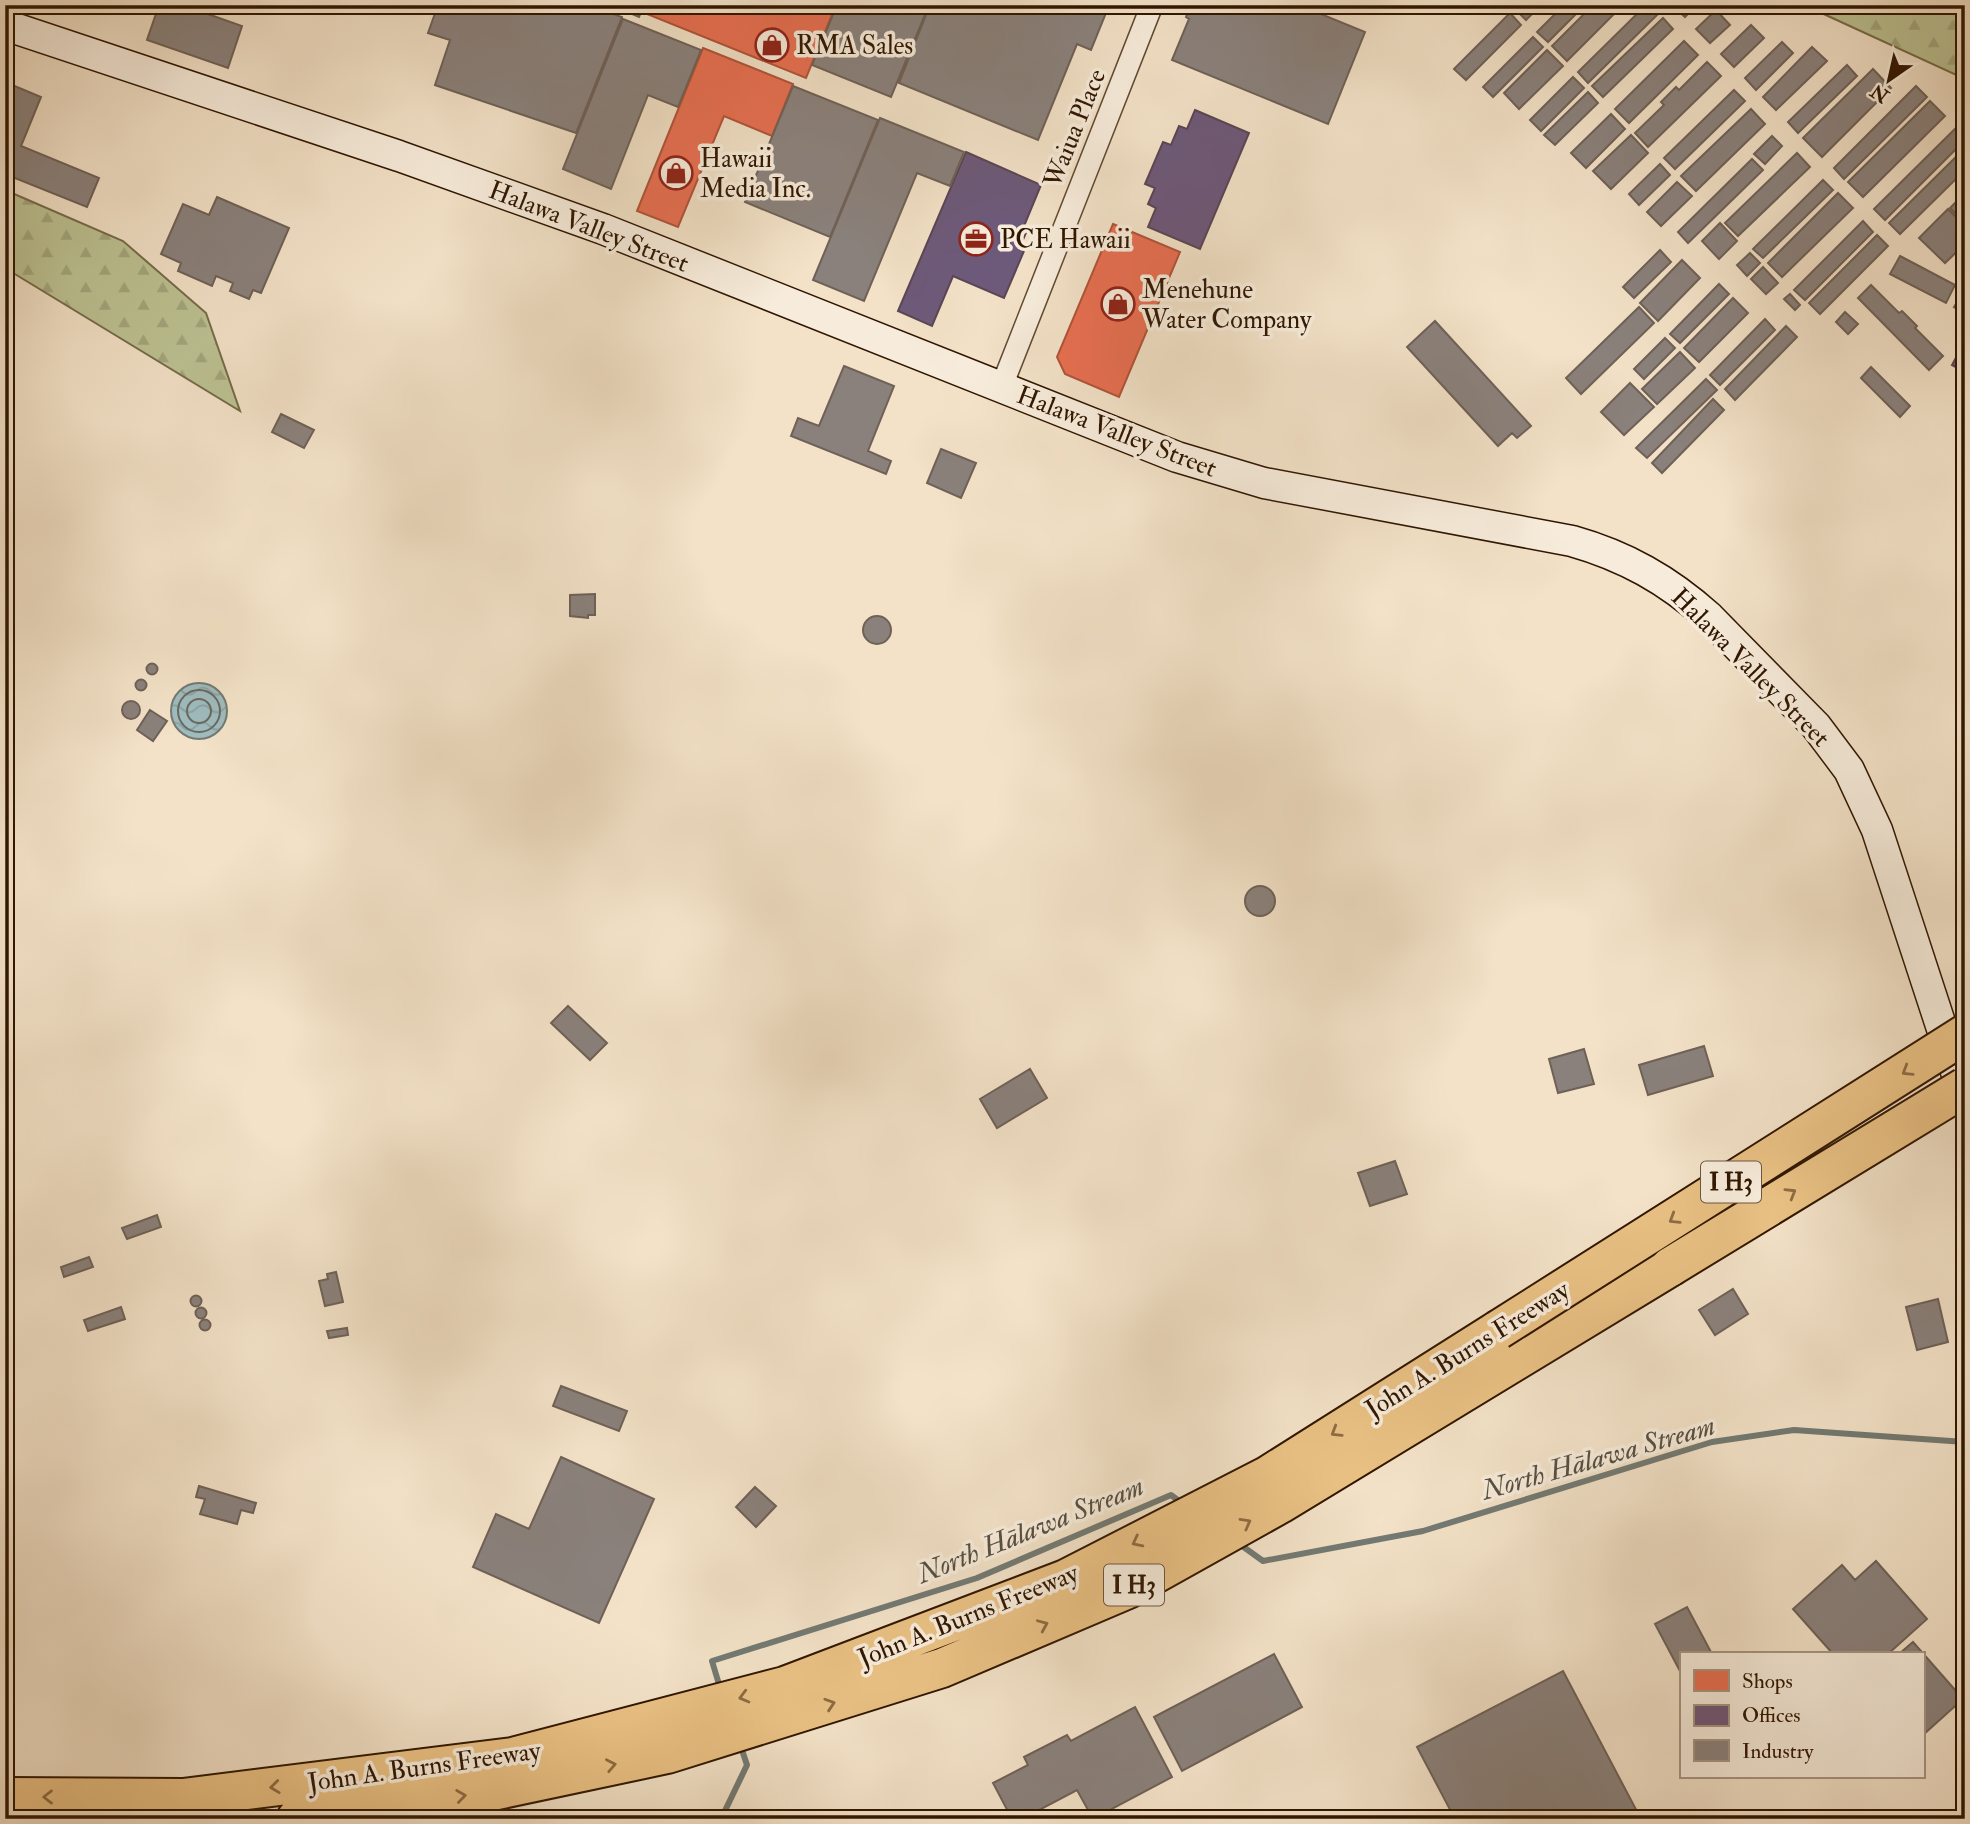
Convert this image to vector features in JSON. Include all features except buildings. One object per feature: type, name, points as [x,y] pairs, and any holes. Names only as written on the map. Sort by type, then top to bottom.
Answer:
[{"type":"highway","name":"John A. Burns Freeway","points":[[296,1819],[483,1793],[540,1765],[785,1686],[1066,1578],[1267,1476],[1965,1034]]},
{"type":"highway","name":"John A. Burns Freeway","points":[[5,1797],[183,1798],[513,1757],[540,1765],[667,1754],[942,1668],[1128,1589],[1313,1484],[1965,1087]]},
{"type":"street","name":"Waiua Place","points":[[1001,388],[1152,5]]},
{"type":"street","name":"Halawa Valley Street","points":[[5,25],[399,156],[603,229],[1142,444],[1216,469],[1276,486],[1572,541],[1627,559],[1673,588],[1701,610],[1800,708],[1831,743],[1849,770],[1877,830],[1965,1099]]},
{"type":"green space","points":[[1804,5],[1965,5],[1965,79]]},
{"type":"green space","points":[[5,190],[123,241],[206,313],[240,411],[5,268]]},
{"type":"water","points":[[199,683],[210,685],[219,691],[225,700],[225,722],[219,731],[210,737],[199,739],[188,737],[179,731],[173,722],[171,711],[173,700],[179,691],[188,685]]},
{"type":"waterway","points":[[1954,5],[1965,10]]},
{"type":"waterway","name":"North Hālawa Stream","points":[[1238,1543],[1263,1561],[1423,1531],[1712,1442],[1794,1430],[1965,1442]]},
{"type":"waterway","name":"North Hālawa Stream","points":[[721,1691],[712,1661],[977,1578],[1171,1495],[1183,1504]]},
{"type":"waterway","name":"North Hālawa Stream","points":[[721,1819],[747,1765],[740,1744]]},
{"type":"place","name":"RMA Sales","points":[[772,45]]},
{"type":"place","name":"Hawaii Media Inc.","points":[[676,173]]},
{"type":"place","name":"PCE Hawaii","points":[[976,239]]},
{"type":"place","name":"Menehune Water Company","points":[[1118,304]]}]
